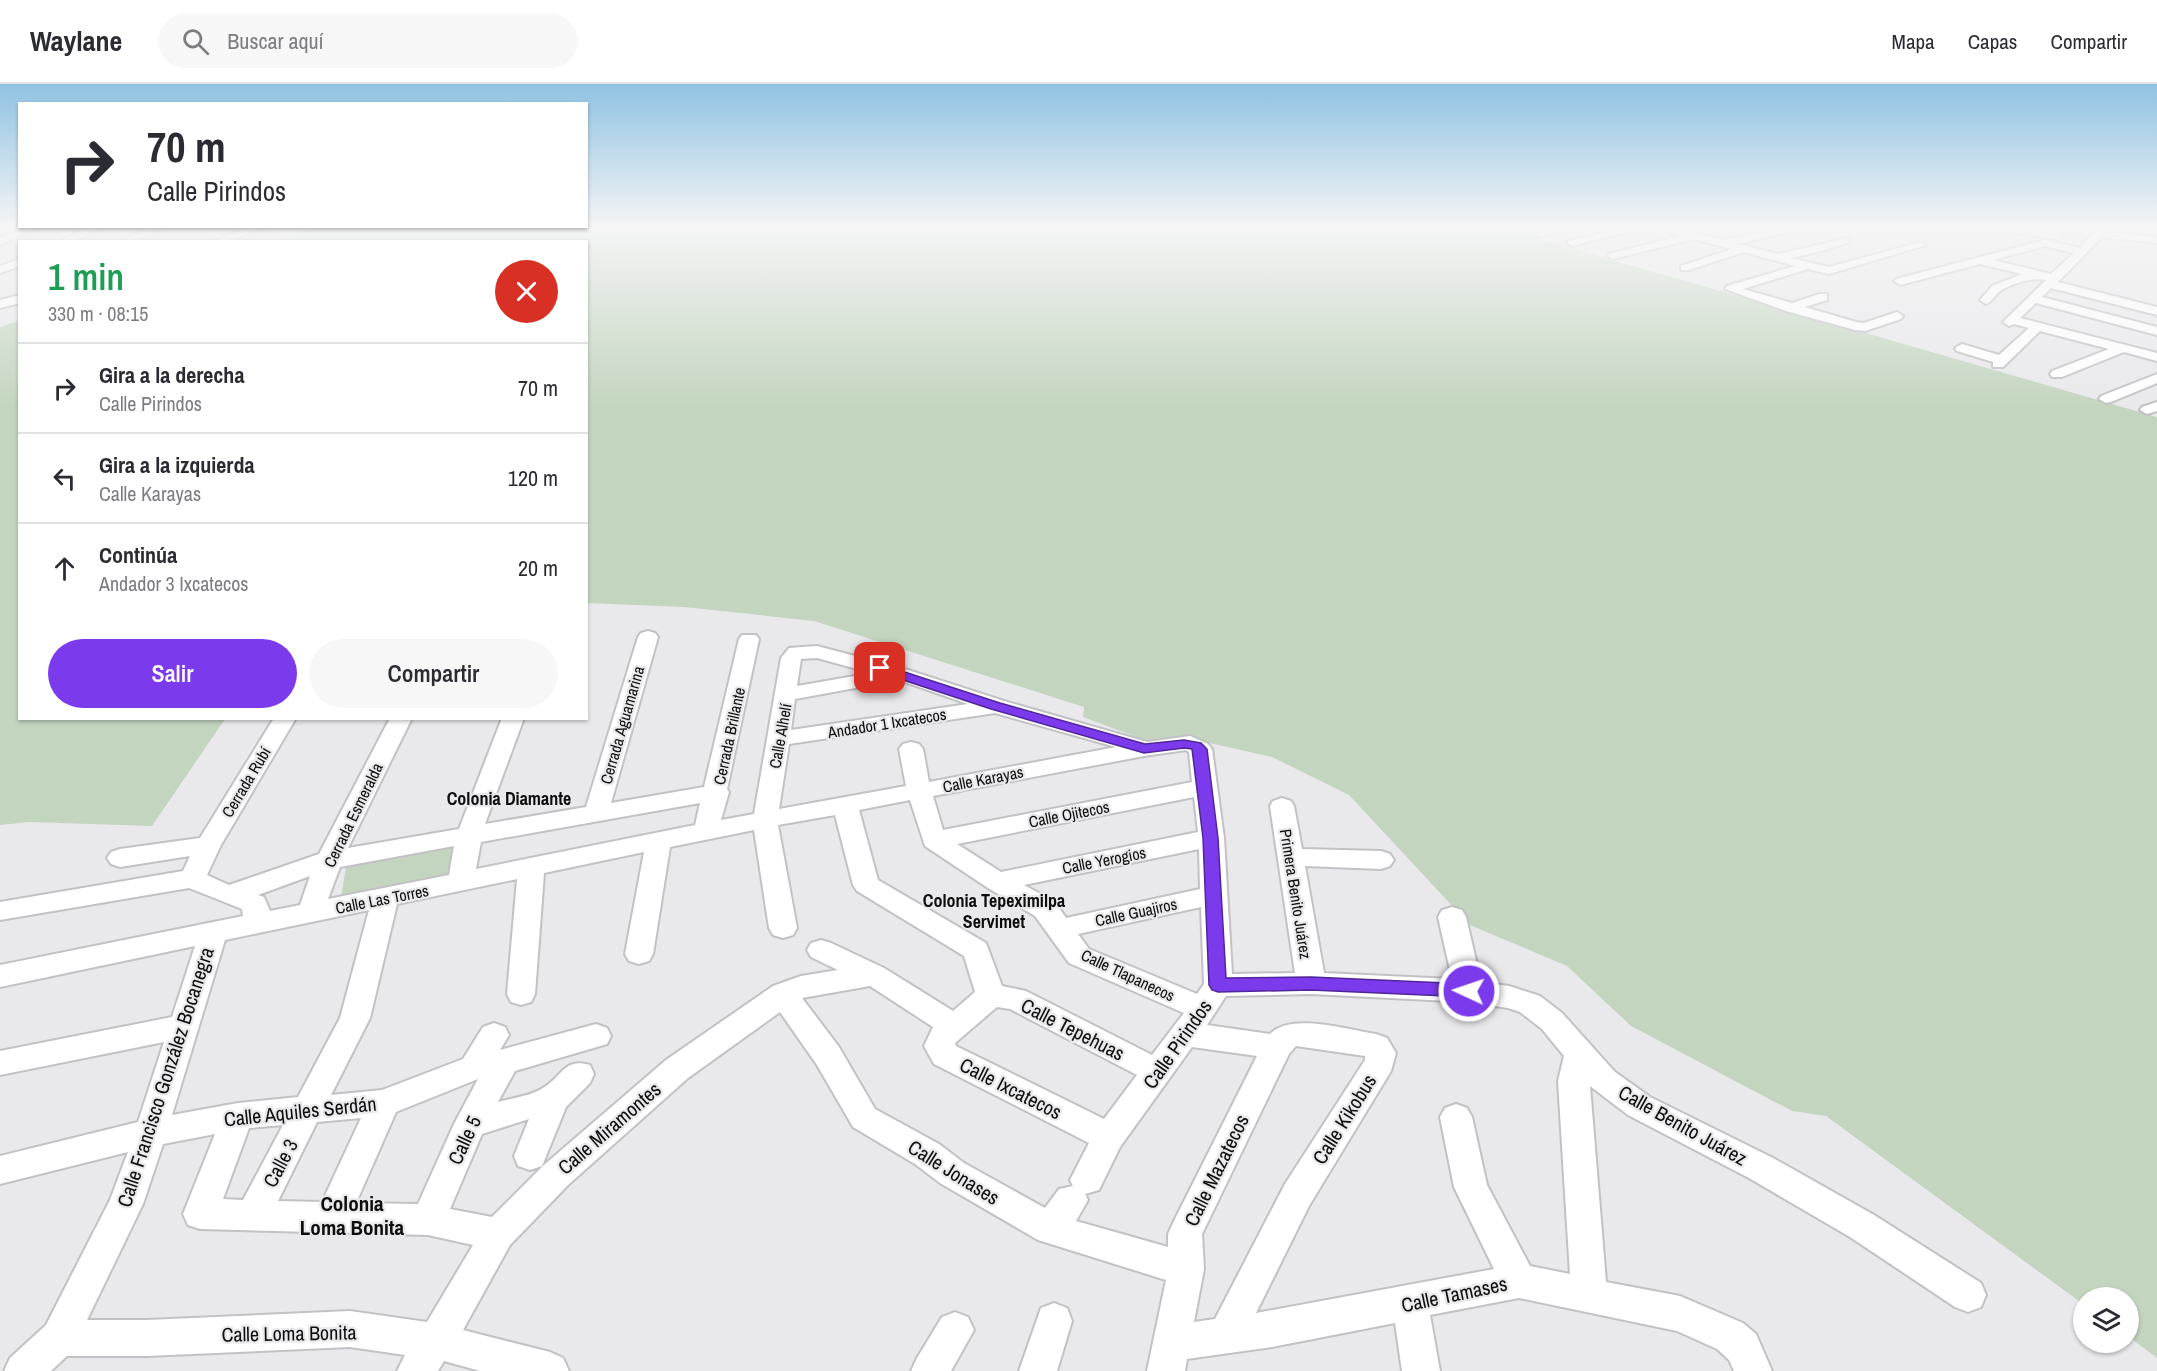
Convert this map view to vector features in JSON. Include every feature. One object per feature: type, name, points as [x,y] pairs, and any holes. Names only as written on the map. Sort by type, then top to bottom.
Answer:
[{"type":"street","points":[[1733,287],[1731,289],[1855,327],[1866,327],[1897,316]]},
{"type":"street","points":[[1986,300],[2000,287]]},
{"type":"street","points":[[2048,287],[2012,321],[2157,357]]},
{"type":"street","points":[[2067,287],[2157,311]]},
{"type":"street","points":[[1790,308],[1823,297]]},
{"type":"street","points":[[2035,299],[2157,331]]},
{"type":"street","points":[[1962,348],[1999,362],[2038,326]]},
{"type":"street","points":[[2057,374],[2123,348]]},
{"type":"street","points":[[2106,399],[2157,378]]},
{"type":"street","name":"Cerrada Aguamarina","points":[[596,813],[648,637]]},
{"type":"street","name":"Cerrada Brillante","points":[[706,831],[717,792],[750,639]]},
{"type":"street","name":"Calle Alhelí","points":[[765,821],[791,658],[796,652],[817,651],[901,674]]},
{"type":"street","points":[[787,694],[901,674],[996,706],[1144,749]]},
{"type":"street","name":"Andador 1 Ixcatecos","points":[[779,739],[996,706]]},
{"type":"street","name":"Cerrada Rubí","points":[[193,878],[208,845],[284,720]]},
{"type":"street","name":"Cerrada Esmeralda","points":[[310,913],[329,860],[400,720]]},
{"type":"street","points":[[461,883],[469,835],[512,720]]},
{"type":"street","name":"Calle Karayas","points":[[765,821],[1144,749],[1191,744],[1200,749]]},
{"type":"street","points":[[910,749],[919,791],[934,840]]},
{"type":"street","name":"Calle Pirindos","points":[[1050,1229],[1079,1190],[1109,1137],[1211,997],[1213,895],[1211,838],[1200,749]]},
{"type":"street","name":"Calle Ojitecos","points":[[934,840],[1204,787]]},
{"type":"street","points":[[232,894],[329,860],[717,792]]},
{"type":"street","points":[[845,805],[866,885],[976,950],[991,995]]},
{"type":"street","name":"Primera Benito Juárez","points":[[1282,806],[1311,983]]},
{"type":"street","points":[[765,821],[783,928]]},
{"type":"street","name":"Calle Las Torres","points":[[0,976],[385,899],[706,831],[765,821]]},
{"type":"street","name":"Calle Yerogios","points":[[997,882],[1211,838]]},
{"type":"street","name":"Calle Tlapanecos","points":[[934,840],[997,882],[1045,909],[1079,956],[1211,997]]},
{"type":"street","points":[[639,954],[658,842]]},
{"type":"street","points":[[120,858],[208,845]]},
{"type":"street","points":[[1290,857],[1381,860]]},
{"type":"street","points":[[521,994],[531,868]]},
{"type":"street","points":[[0,911],[193,878],[206,888],[232,894],[255,904],[258,923]]},
{"type":"street","name":"Calle Guajiros","points":[[1059,929],[1213,895]]},
{"type":"street","name":"Calle 3","points":[[253,1215],[356,1018],[385,899]]},
{"type":"street","points":[[1452,917],[1469,991]]},
{"type":"street","name":"Calle Francisco González Bocanegra","points":[[23,1371],[59,1338],[126,1204],[151,1133],[182,1027],[213,934]]},
{"type":"street","points":[[821,950],[874,975],[954,1026]]},
{"type":"street","name":"Calle Miramontes","points":[[426,1356],[498,1234],[556,1175],[677,1068],[783,994],[801,987],[874,975]]},
{"type":"street","name":"Calle Benito Juárez","points":[[1211,997],[1311,983],[1469,991],[1509,997],[1530,1004],[1552,1021],[1605,1081],[1639,1106],[1761,1168],[1862,1226],[1968,1295]]},
{"type":"street","name":"Calle Jonases","points":[[783,994],[828,1056],[864,1118],[927,1154],[952,1173],[1050,1229],[1186,1269]]},
{"type":"street","name":"Calle Ixcatecos","points":[[991,995],[942,1038],[939,1046],[945,1055],[1109,1137]]},
{"type":"street","name":"Calle Tepehuas","points":[[991,995],[1016,999],[1158,1072]]},
{"type":"street","points":[[0,1063],[182,1027]]},
{"type":"street","points":[[1185,1034],[1277,1047]]},
{"type":"street","name":"Calle Kikobus","points":[[1226,1336],[1297,1195],[1380,1062],[1381,1053],[1376,1046],[1300,1034],[1287,1036],[1277,1047]]},
{"type":"street","name":"Calle Aquiles Serdán","points":[[0,1170],[151,1133],[238,1116],[384,1103],[491,1055],[596,1036]]},
{"type":"street","name":"Calle Mazatecos","points":[[1169,1357],[1186,1269],[1185,1234],[1277,1047]]},
{"type":"street","points":[[1580,1052],[1574,1081],[1589,1295]]},
{"type":"street","name":"Calle 5","points":[[428,1220],[470,1124],[491,1055]]},
{"type":"street","points":[[530,1156],[553,1100],[579,1074]]},
{"type":"street","points":[[470,1124],[553,1100]]},
{"type":"street","points":[[333,1216],[384,1103]]},
{"type":"street","points":[[238,1116],[200,1214],[428,1220],[498,1234]]},
{"type":"street","points":[[1456,1117],[1471,1187],[1519,1281]]},
{"type":"street","name":"Calle Tamases","points":[[1169,1357],[1226,1336],[1410,1304],[1519,1281],[1680,1314],[1730,1336],[1743,1347],[1753,1371]]},
{"type":"street","points":[[1410,1304],[1421,1371]]},
{"type":"street","points":[[1038,1371],[1054,1321]]},
{"type":"street","name":"Calle Loma Bonita","points":[[59,1338],[147,1338],[350,1329],[426,1356],[550,1371]]},
{"type":"street","points":[[930,1371],[955,1330]]},
{"type":"green space","points":[[588,287],[1706,287],[2157,417],[2157,1358],[2139,1344],[2139,1287],[2073,1287],[2073,1297],[1826,1116],[1792,1111],[1631,1026],[1567,966],[1470,925],[1349,795],[1272,757],[1205,742],[1152,743],[1083,717],[1084,707],[814,621],[684,607],[588,603]]},
{"type":"green space","points":[[18,321],[18,720],[224,720],[152,826],[29,822],[0,825],[0,327]]},
{"type":"green space","points":[[454,840],[452,874],[341,897],[347,862]]},
{"type":"district","name":"Colonia Diamante","points":[[509,798]]},
{"type":"district","name":"Colonia Tepeximilpa Servimet","points":[[994,910]]},
{"type":"district","name":"Colonia Loma Bonita","points":[[352,1215]]},
{"type":"route","points":[[880,668],[996,706],[1144,749],[1191,744],[1200,749],[1211,838],[1218,985],[1311,983],[1469,991]]}]
